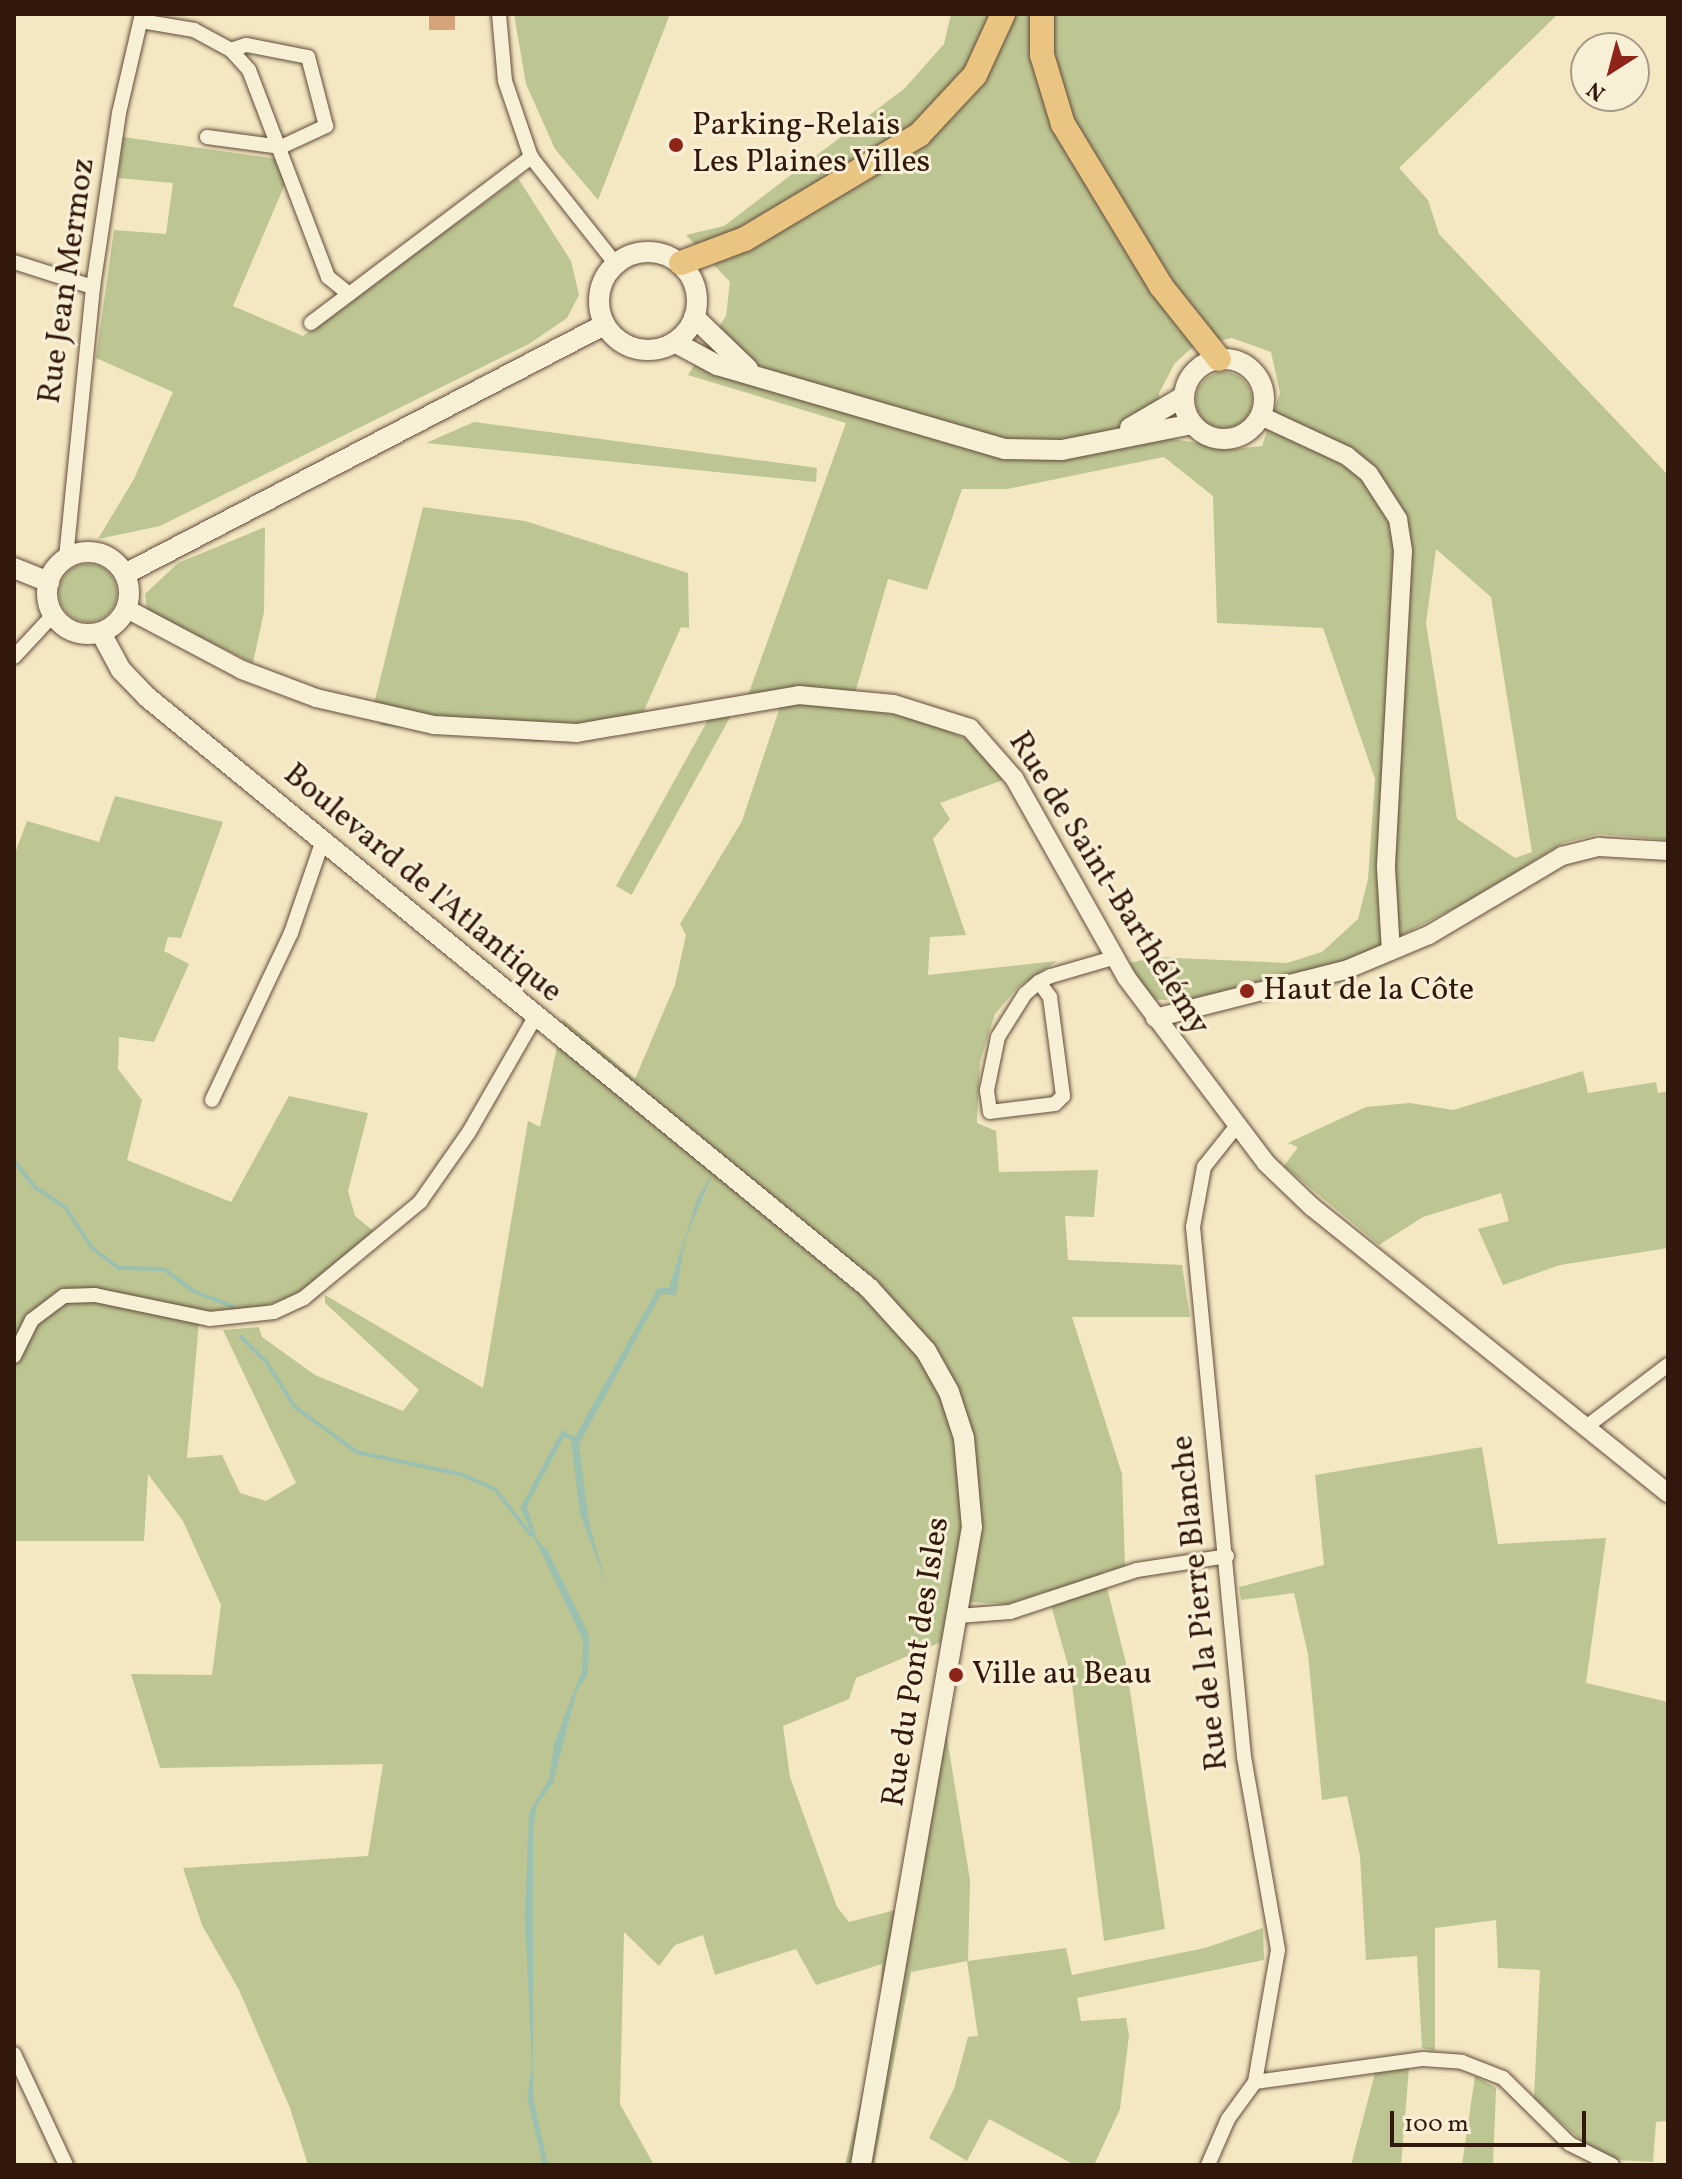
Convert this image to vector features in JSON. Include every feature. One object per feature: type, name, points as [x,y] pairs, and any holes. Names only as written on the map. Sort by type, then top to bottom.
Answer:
[{"type":"highway","points":[[681,263],[745,239],[919,135],[975,75],[1003,14]]},
{"type":"highway","points":[[1042,14],[1042,55],[1063,124],[1161,286],[1219,359]]},
{"type":"main road","points":[[676,343],[694,317],[697,291],[681,263],[655,251],[615,263],[600,286],[604,325],[638,349],[676,343],[753,376],[855,408],[955,436],[1032,451],[1192,424]]},
{"type":"main road","points":[[694,317],[753,376]]},
{"type":"main road","points":[[125,574],[604,325]]},
{"type":"main road","points":[[1108,438],[1183,397],[1194,371],[1219,359],[1242,363],[1260,380],[1261,416],[1229,440],[1215,439],[1192,424],[1183,397]]},
{"type":"main road","points":[[105,556],[125,574],[127,609],[101,633],[74,632],[53,615],[49,582],[66,558],[105,556]]},
{"type":"main road","points":[[14,568],[49,582]]},
{"type":"main road","name":"Boulevard de l'Atlantique","points":[[101,633],[121,670],[147,697],[722,1168]]},
{"type":"main road","name":"Rue du Pont des Isles","points":[[722,1168],[897,1313],[949,1392],[964,1438],[972,1527],[861,2165]]},
{"type":"street","points":[[499,14],[505,81],[531,157],[615,263]]},
{"type":"street","points":[[142,18],[194,30],[231,50],[262,91],[328,277],[349,294]]},
{"type":"street","name":"Rue Jean Mermoz","points":[[66,558],[93,287],[119,113],[142,18]]},
{"type":"street","points":[[207,137],[281,147],[326,126],[308,57],[246,45],[231,50]]},
{"type":"street","points":[[311,323],[531,157]]},
{"type":"street","points":[[14,262],[93,287]]},
{"type":"street","points":[[1261,416],[1347,456],[1369,474],[1398,519],[1403,551],[1386,868],[1391,951]]},
{"type":"street","name":"Rue de Saint-Barthélémy","points":[[127,609],[242,670],[316,698],[434,725],[577,733],[799,695],[933,713],[970,728],[994,750],[1113,958],[1235,1128],[1312,1207],[1668,1493]]},
{"type":"street","points":[[14,657],[53,615]]},
{"type":"street","points":[[212,1100],[291,933],[323,840]]},
{"type":"street","points":[[1155,1018],[1348,969],[1391,951],[1562,856],[1599,847],[1668,851]]},
{"type":"street","points":[[1039,982],[1050,997],[1063,1096],[1055,1104],[990,1112],[987,1090],[998,1037],[1039,982],[1113,958]]},
{"type":"street","points":[[14,1356],[32,1320],[64,1296],[95,1295],[210,1319],[274,1312],[304,1298],[420,1202],[469,1132],[535,1017]]},
{"type":"street","name":"Rue de la Pierre Blanche","points":[[1235,1128],[1204,1167],[1193,1227],[1252,1820],[1278,1950],[1255,2082]]},
{"type":"street","points":[[1586,1427],[1668,1365]]},
{"type":"street","points":[[958,1616],[1010,1612],[1137,1570],[1227,1556]]},
{"type":"street","points":[[14,2054],[66,2165]]},
{"type":"street","points":[[1208,2165],[1228,2119],[1255,2082],[1377,2063],[1462,2062],[1503,2078],[1570,2144],[1612,2165]]},
{"type":"green space","points":[[514,14],[670,14],[598,200],[555,149],[526,84]]},
{"type":"green space","points":[[951,14],[1558,14],[1399,168],[1428,200],[1439,234],[1668,475],[1668,840],[1599,834],[1563,843],[1465,903],[1358,957],[1190,1002],[1150,999],[1130,963],[1154,957],[1287,963],[1322,952],[1358,919],[1368,879],[1375,779],[1323,628],[1217,623],[1213,496],[1164,457],[1007,489],[962,489],[927,590],[888,579],[851,707],[924,720],[970,741],[1003,780],[940,803],[950,819],[933,839],[966,935],[930,937],[928,975],[1057,961],[1018,987],[995,1014],[980,1062],[977,1123],[996,1131],[999,1172],[1098,1170],[1094,1217],[1065,1216],[1068,1260],[1182,1265],[1190,1317],[1072,1317],[1122,1474],[1125,1566],[1103,1572],[1126,1663],[1165,1929],[1104,1941],[1071,1676],[1047,1591],[1008,1604],[950,1601],[941,1642],[856,1678],[849,1699],[783,1726],[790,1777],[837,1907],[849,1922],[915,1905],[945,1725],[970,1880],[968,1961],[1066,1948],[1072,1975],[1205,1948],[1263,1928],[1264,1960],[1077,1998],[1081,2021],[1126,2018],[1129,2035],[1120,2109],[1094,2165],[1075,2165],[989,2119],[967,2161],[929,2138],[954,2089],[968,2037],[978,2036],[967,1961],[911,1972],[874,2165],[845,2165],[880,2024],[882,1964],[816,1985],[796,1949],[715,1975],[703,1935],[675,1945],[659,1966],[624,1932],[620,2104],[654,2165],[308,2165],[290,2108],[239,1990],[202,1925],[183,1868],[368,1856],[383,1764],[160,1768],[131,1674],[212,1675],[221,1605],[183,1521],[148,1474],[144,1541],[14,1541],[14,856],[27,821],[99,842],[115,796],[223,822],[181,938],[168,937],[164,951],[189,964],[154,1042],[119,1037],[118,1069],[142,1100],[127,1160],[231,1202],[289,1096],[368,1113],[348,1191],[355,1216],[376,1233],[312,1285],[285,1299],[255,1309],[200,1311],[187,1458],[222,1455],[240,1493],[266,1501],[296,1483],[223,1330],[259,1327],[262,1337],[315,1375],[403,1411],[419,1390],[325,1303],[325,1295],[483,1388],[528,1121],[540,1127],[563,1019],[635,1079],[675,985],[686,935],[680,924],[742,821],[780,707],[742,712],[846,423],[688,375],[726,316],[730,282],[686,235],[724,226],[905,88],[944,44]],"holes":[[[1232,338],[1271,352],[1280,393],[1262,446],[1232,449],[1162,437],[1159,393],[1175,363],[1194,346]],[[1436,549],[1491,597],[1532,852],[1515,858],[1457,819],[1426,623]]]},
{"type":"green space","points":[[123,137],[278,159],[285,184],[233,306],[303,336],[518,178],[571,261],[579,295],[567,318],[529,344],[160,526],[98,539],[134,479],[173,392],[96,358],[114,230],[166,234],[173,183],[118,178]]},
{"type":"green space","points":[[1224,372],[1244,380],[1252,400],[1244,420],[1224,428],[1204,420],[1196,400],[1204,380]]},
{"type":"green space","points":[[474,422],[817,468],[816,482],[426,443]]},
{"type":"green space","points":[[423,507],[525,521],[688,573],[689,628],[681,627],[635,731],[536,742],[380,725],[386,708],[374,704]]},
{"type":"green space","points":[[265,527],[264,612],[253,663],[147,611],[145,594],[178,563]]},
{"type":"green space","points":[[88,564],[99,566],[108,573],[115,582],[115,604],[108,613],[99,620],[88,622],[77,620],[68,613],[61,604],[59,593],[61,582],[68,573],[77,566]]},
{"type":"green space","points":[[717,703],[733,712],[632,895],[616,886]]},
{"type":"green space","points":[[1583,1071],[1588,1093],[1656,1082],[1658,1093],[1668,1091],[1668,1248],[1560,1265],[1503,1285],[1478,1229],[1509,1221],[1501,1193],[1423,1217],[1379,1245],[1284,1166],[1298,1147],[1288,1143],[1366,1107],[1410,1103],[1453,1110]]},
{"type":"green space","points":[[1482,1447],[1498,1544],[1606,1538],[1586,1683],[1668,1702],[1668,2121],[1656,2122],[1653,2162],[1617,2160],[1582,2141],[1534,2098],[1540,1970],[1498,1968],[1496,1920],[1435,1928],[1435,2051],[1422,2048],[1417,1956],[1366,1960],[1360,1856],[1347,1796],[1322,1800],[1308,1654],[1294,1593],[1241,1600],[1239,1587],[1324,1565],[1315,1475]]},
{"type":"green space","points":[[1409,2068],[1401,2165],[1351,2165],[1375,2073]]},
{"type":"green space","points":[[1475,2076],[1496,2088],[1493,2165],[1462,2165]]},
{"type":"shaded area","points":[[714,1170],[685,1240],[676,1295],[661,1294],[579,1444],[589,1523],[607,1586],[580,1514],[571,1440],[564,1437],[527,1506],[537,1539],[548,1551],[589,1635],[588,1675],[577,1690],[553,1783],[537,1805],[533,1828],[533,2097],[548,2165],[543,2165],[527,2097],[532,2067],[525,1916],[529,1813],[549,1779],[554,1744],[582,1670],[583,1640],[520,1508],[562,1430],[575,1437],[658,1288],[669,1288],[697,1199]]},
{"type":"building","points":[[429,14],[455,14],[455,30],[429,30]]},
{"type":"waterway","points":[[14,1161],[35,1187],[65,1207],[92,1248],[119,1268],[164,1269],[193,1291],[232,1306]]},
{"type":"waterway","points":[[241,1337],[265,1360],[295,1407],[357,1452],[463,1475],[495,1489],[531,1535]]},
{"type":"place","name":"Parking-Relais Les Plaines Villes","points":[[676,145]]},
{"type":"place","name":"Haut de la Côte","points":[[1247,991]]},
{"type":"place","name":"Ville au Beau","points":[[956,1675]]}]
